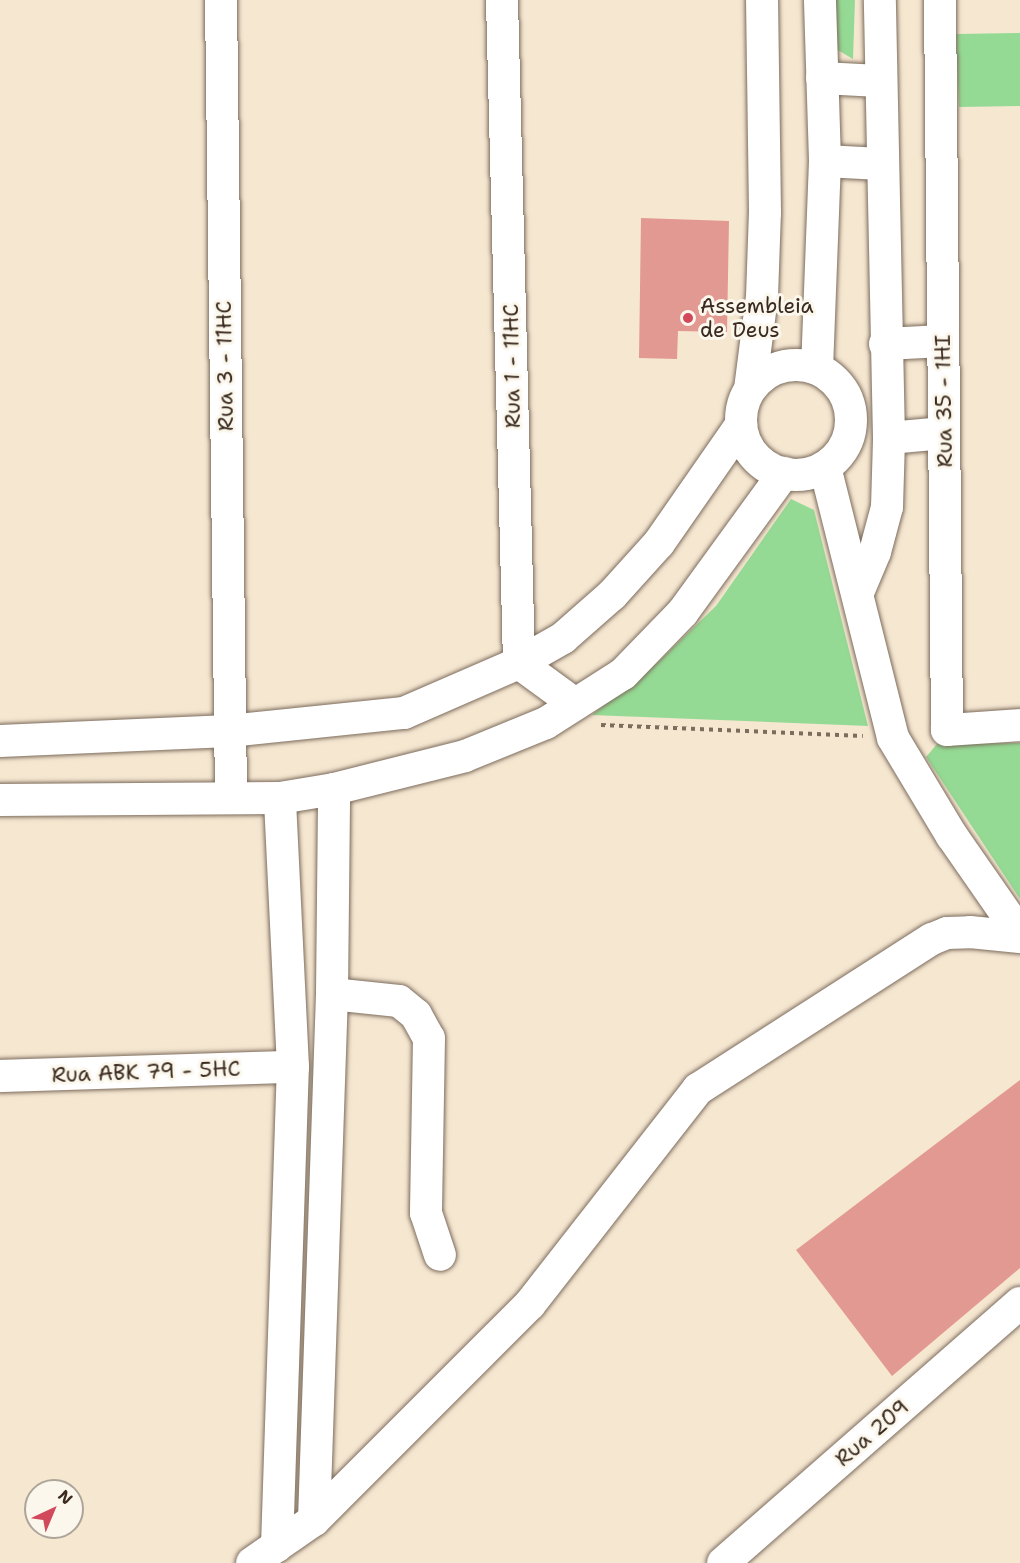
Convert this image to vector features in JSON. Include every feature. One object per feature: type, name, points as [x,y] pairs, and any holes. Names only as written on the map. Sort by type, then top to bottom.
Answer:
[{"type":"street","name":"Rua 3 - 11HC","points":[[221,0],[231,798]]},
{"type":"street","name":"Rua 1 - 11HC","points":[[502,0],[519,663]]},
{"type":"street","points":[[0,741],[229,731],[404,713],[519,663],[563,638],[612,595],[659,543],[741,425],[750,389],[762,297],[765,213],[762,0]]},
{"type":"street","points":[[817,369],[825,161],[820,0]]},
{"type":"street","points":[[859,590],[875,552],[887,507],[889,438],[879,81],[880,0]]},
{"type":"street","name":"Rua 35 - 1HI","points":[[940,0],[947,730],[1020,725]]},
{"type":"street","points":[[822,78],[879,81]]},
{"type":"street","points":[[825,161],[881,164]]},
{"type":"street","points":[[885,344],[943,341]]},
{"type":"street","points":[[741,425],[755,456],[784,473],[805,474],[825,466],[845,445],[851,416],[841,388],[817,369],[802,365],[780,367],[760,378],[750,389]]},
{"type":"street","points":[[889,438],[944,433]]},
{"type":"street","points":[[825,466],[859,590],[893,738],[952,836],[1020,935]]},
{"type":"street","points":[[0,800],[280,798],[334,789],[465,756],[546,723],[585,714],[683,612],[784,473]]},
{"type":"street","points":[[519,663],[585,714]]},
{"type":"street","points":[[314,1520],[332,994],[334,789]]},
{"type":"street","points":[[264,1554],[293,1067],[280,798]]},
{"type":"street","points":[[264,1554],[314,1520],[530,1304],[698,1089],[932,939],[947,933],[1020,935]]},
{"type":"street","points":[[332,994],[399,1001],[416,1015],[429,1038],[426,1213],[440,1255]]},
{"type":"street","name":"Rua ABK 79 - 5HC","points":[[0,1076],[293,1067]]},
{"type":"street","name":"Rua 209","points":[[723,1563],[1020,1303]]},
{"type":"path","points":[[585,714],[893,738]]},
{"type":"green space","points":[[836,0],[855,0],[853,59],[836,49]]},
{"type":"green space","points":[[1020,33],[1020,106],[959,107],[956,34]]},
{"type":"green space","points":[[791,499],[814,510],[868,726],[592,715],[656,664],[716,606]]},
{"type":"green space","points":[[1020,743],[1020,899],[926,757],[937,744]]},
{"type":"building","points":[[641,218],[729,221],[727,332],[678,331],[677,359],[639,358]]},
{"type":"building","points":[[1020,1080],[1020,1268],[892,1376],[796,1250]]},
{"type":"place","name":"Assembleia de Deus","points":[[688,318]]}]
